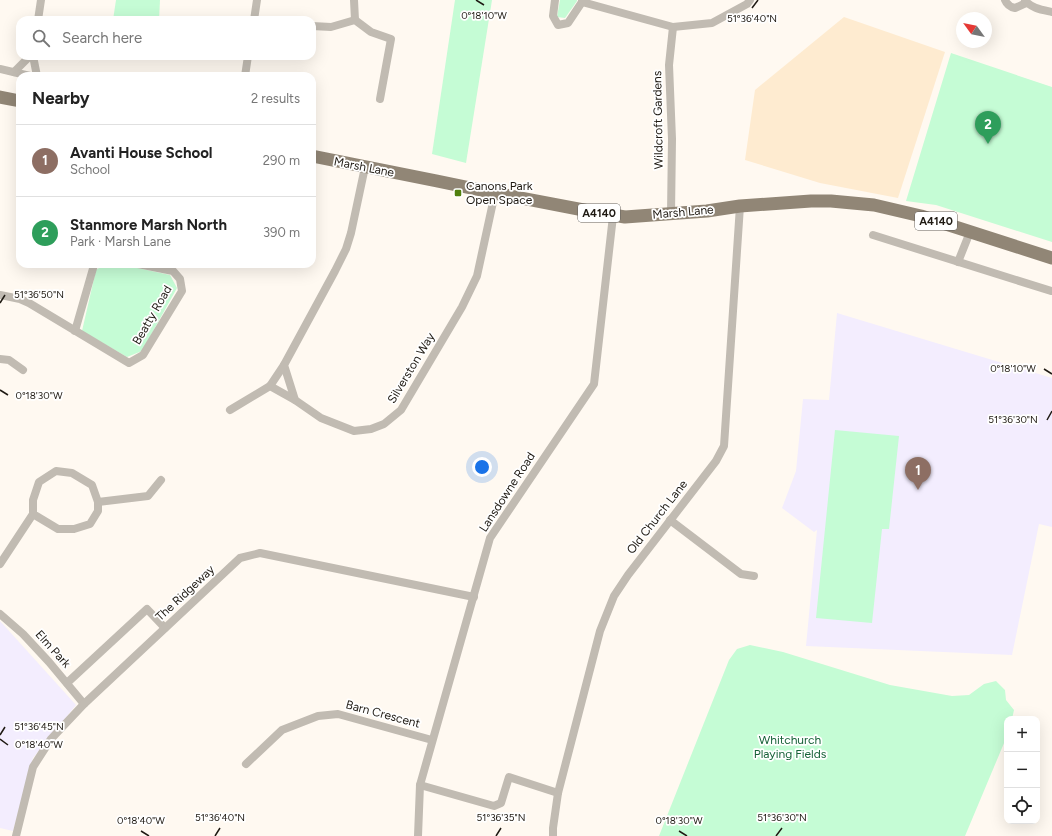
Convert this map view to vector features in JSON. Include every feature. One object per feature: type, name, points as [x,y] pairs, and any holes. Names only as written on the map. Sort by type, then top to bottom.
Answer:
[{"type":"main road","points":[[0,97],[16,100]]},
{"type":"main road","name":"Marsh Lane","points":[[316,157],[495,194],[613,216],[625,217],[670,214],[740,206],[811,201],[849,202],[888,208],[921,216],[1052,258]]},
{"type":"street","points":[[39,16],[41,0]]},
{"type":"street","points":[[255,16],[257,0]]},
{"type":"street","points":[[354,0],[355,20]]},
{"type":"street","points":[[555,0],[552,16],[558,25],[568,23],[582,1],[673,27],[712,23],[747,4],[750,0]]},
{"type":"street","points":[[1005,0],[1010,7],[1015,8],[1026,1],[1030,5],[1052,12]]},
{"type":"street","points":[[316,26],[331,26],[355,20]]},
{"type":"street","points":[[355,20],[371,32],[391,39],[380,99]]},
{"type":"street","name":"Wildcroft Gardens","points":[[670,214],[672,139],[669,65],[673,27]]},
{"type":"street","points":[[0,69],[14,72],[28,60]]},
{"type":"street","points":[[33,60],[36,72]]},
{"type":"street","points":[[246,72],[247,60]]},
{"type":"street","points":[[230,410],[270,386],[284,365],[346,249],[351,233],[365,167]]},
{"type":"street","name":"Silverston Way","points":[[270,386],[295,400],[321,418],[354,431],[371,429],[384,424],[401,410],[462,306],[477,276],[495,194]]},
{"type":"street","name":"Old Church Lane","points":[[553,836],[558,793],[600,631],[614,596],[628,574],[716,461],[724,446],[740,206]]},
{"type":"street","name":"Lansdowne Road","points":[[418,836],[420,785],[490,538],[594,384],[613,216]]},
{"type":"street","points":[[958,262],[970,232]]},
{"type":"street","points":[[873,235],[1051,291]]},
{"type":"street","points":[[75,331],[93,268]]},
{"type":"street","name":"Beatty Road","points":[[0,295],[20,299],[29,303],[129,363],[143,356],[182,290],[180,279],[173,271],[158,268]]},
{"type":"street","points":[[0,359],[9,360],[23,370]]},
{"type":"street","points":[[284,365],[295,400]]},
{"type":"street","points":[[0,564],[33,514],[33,500],[39,482],[56,471],[72,473],[92,485],[98,502],[98,511],[90,524],[74,529],[58,529],[33,514]]},
{"type":"street","points":[[98,502],[148,496],[161,480]]},
{"type":"street","points":[[670,520],[741,574],[754,576]]},
{"type":"street","name":"The Ridgeway","points":[[16,836],[33,766],[51,739],[84,704],[240,558],[260,553],[474,597]]},
{"type":"street","points":[[67,683],[147,609],[165,628]]},
{"type":"street","name":"Elm Park","points":[[0,614],[23,634],[49,662],[84,704]]},
{"type":"street","name":"Barn Crescent","points":[[246,764],[282,730],[318,716],[338,714],[432,740]]},
{"type":"street","points":[[420,785],[494,806],[501,803],[509,777],[558,793]]},
{"type":"shaded area","points":[[844,17],[945,52],[898,198],[820,183],[745,160],[755,90]]},
{"type":"shaded area","points":[[837,313],[1052,378],[1052,527],[1039,524],[1012,655],[806,646],[817,530],[814,532],[782,508],[796,471],[803,399],[829,400]]},
{"type":"shaded area","points":[[0,621],[76,705],[33,758],[13,831],[0,828]]},
{"type":"green space","points":[[116,0],[160,0],[159,16],[114,16]]},
{"type":"green space","points":[[455,0],[492,0],[466,163],[432,154]]},
{"type":"green space","points":[[560,0],[577,0],[565,18],[557,17]]},
{"type":"green space","points":[[951,53],[1052,87],[1052,242],[936,205],[906,201]]},
{"type":"green space","points":[[99,268],[138,268],[170,275],[177,288],[142,351],[127,357],[82,331],[96,270]]},
{"type":"green space","points":[[835,430],[899,436],[889,529],[882,529],[872,623],[816,618]]},
{"type":"green space","name":"Whitchurch Playing Fields","points":[[750,645],[783,652],[890,685],[952,696],[969,695],[984,684],[996,681],[1005,690],[1006,700],[1014,710],[1013,716],[1004,716],[1004,743],[965,836],[659,836],[729,660],[737,649]]},
{"type":"place","name":"Stanmore Marsh North","points":[[988,144]]},
{"type":"place","name":"Canons Park Open Space","points":[[458,193]]},
{"type":"place","name":"Avanti House School","points":[[918,490]]}]
